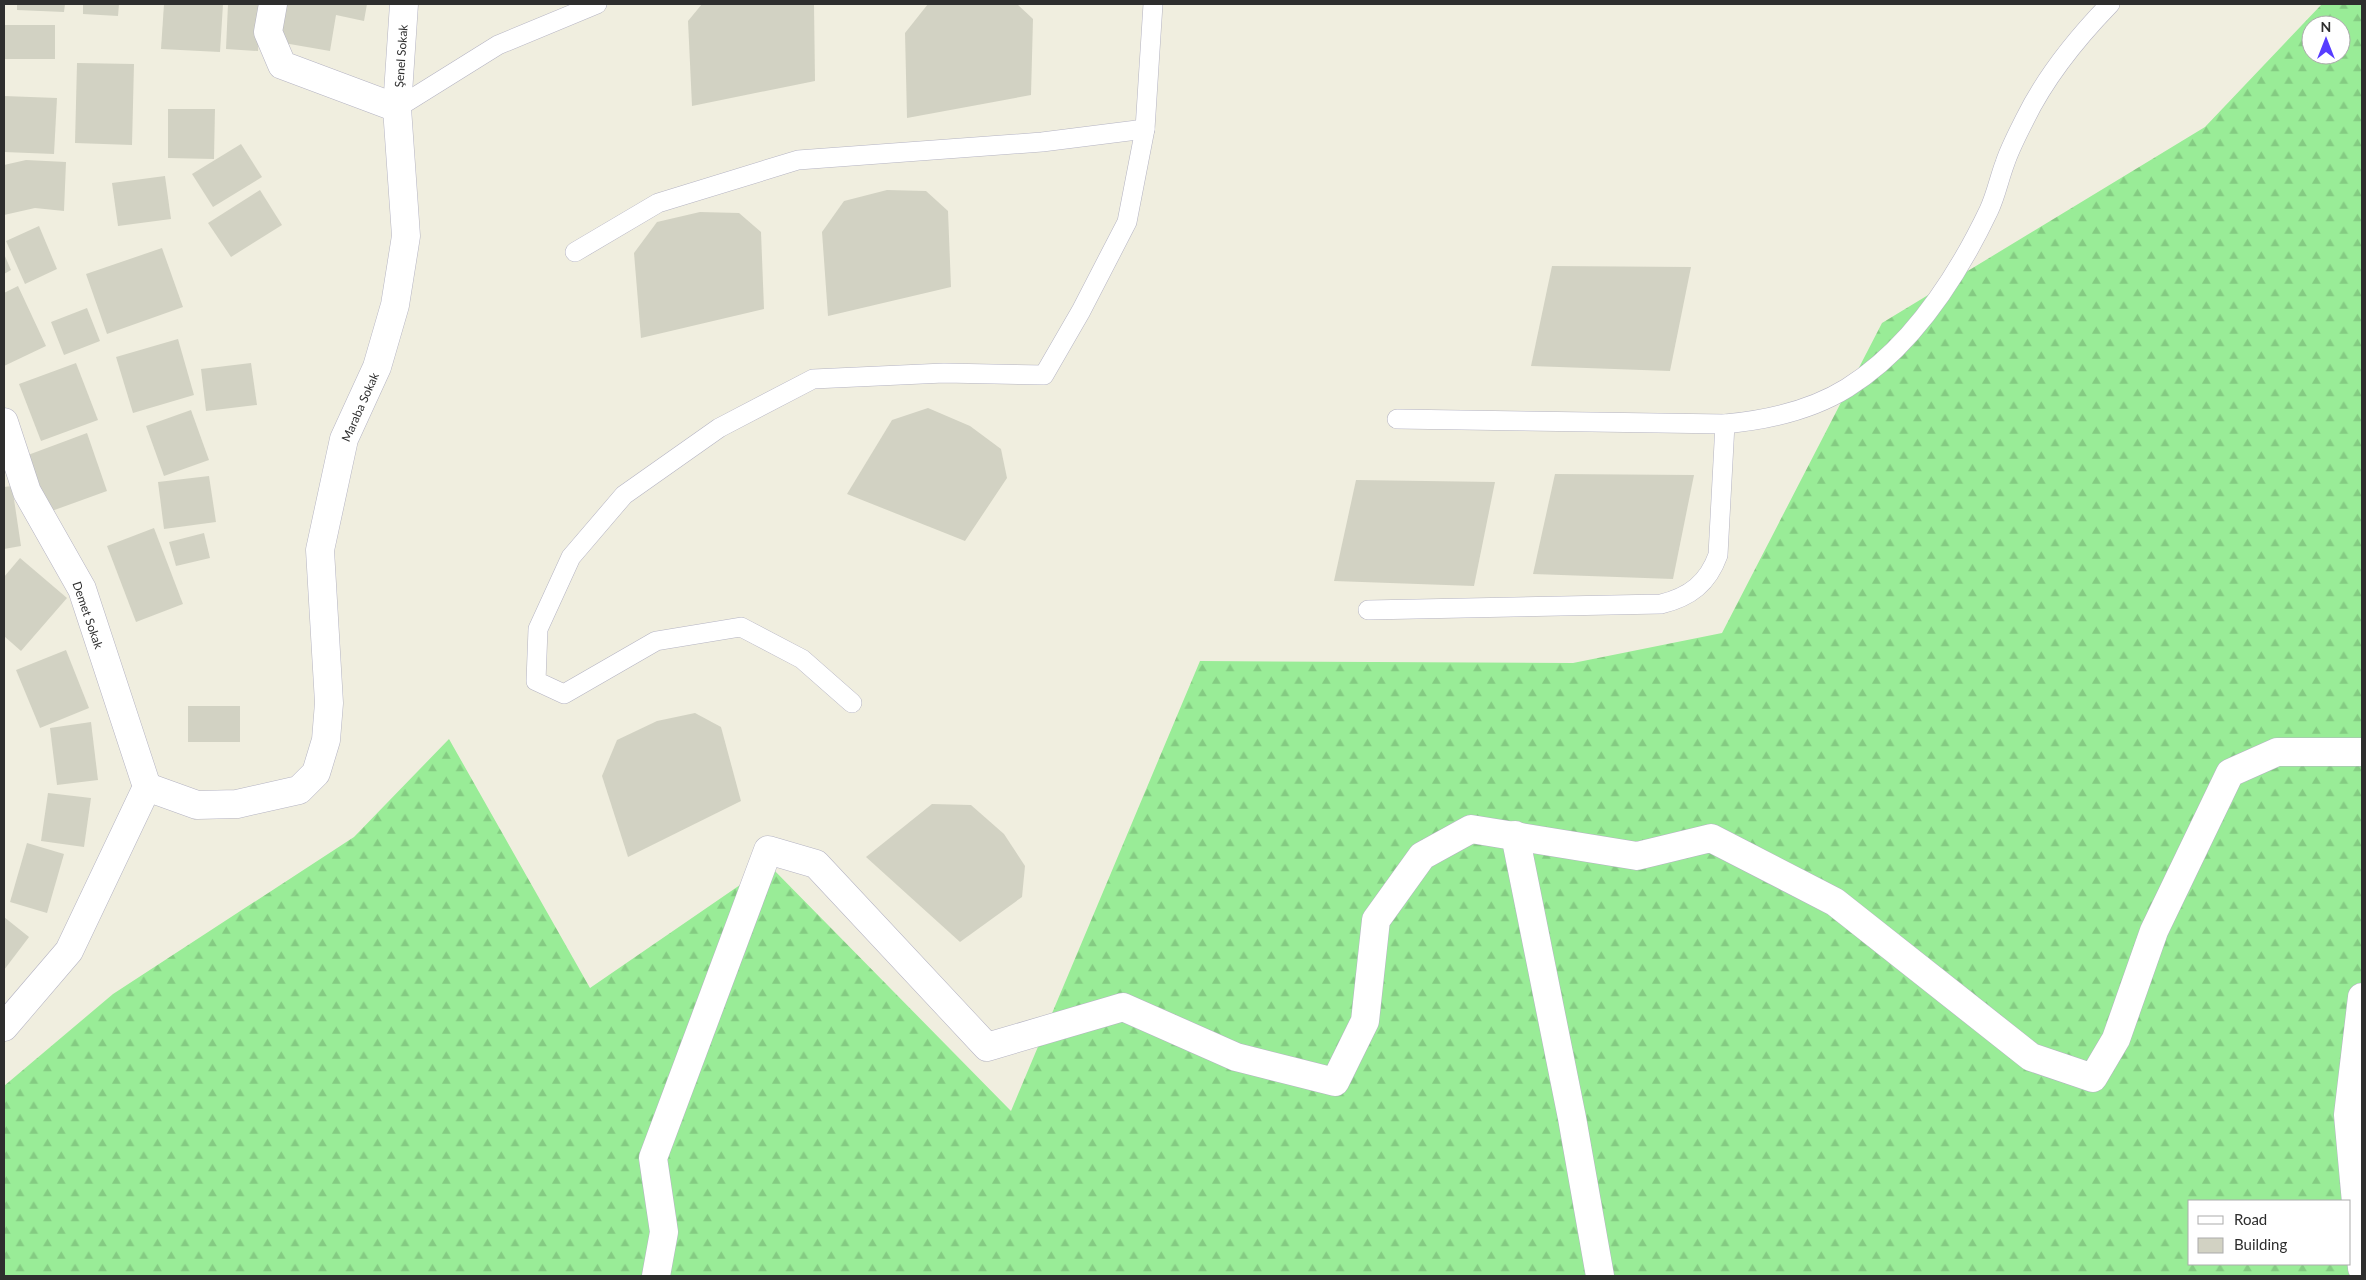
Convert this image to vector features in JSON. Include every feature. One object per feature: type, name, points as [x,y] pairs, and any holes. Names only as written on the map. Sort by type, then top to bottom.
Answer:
[{"type":"street","points":[[273,4],[268,32],[282,65],[397,108]]},
{"type":"street","name":"Şenel Sokak","points":[[397,108],[404,4]]},
{"type":"street","name":"Maraba Sokak","points":[[147,787],[197,805],[237,804],[299,790],[316,773],[326,740],[329,703],[320,550],[344,439],[377,367],[395,305],[406,236],[397,108]]},
{"type":"street","name":"Demet Sokak","points":[[4,422],[27,492],[82,590],[147,787]]},
{"type":"street","points":[[656,1276],[664,1232],[653,1158],[768,850],[816,864],[987,1047],[1123,1006],[1236,1057],[1335,1082],[1365,1021],[1376,920],[1422,856],[1471,829],[1637,856],[1711,838],[1835,902],[2031,1057],[2093,1078],[2116,1039],[2154,931],[2230,773],[2277,752],[2362,752]]},
{"type":"street","points":[[4,1027],[69,951],[147,787]]},
{"type":"street","points":[[1515,835],[1572,1118],[1600,1276]]},
{"type":"street","points":[[2362,996],[2348,1114],[2362,1268]]},
{"type":"lane","points":[[397,108],[498,45],[597,4]]},
{"type":"lane","points":[[852,703],[802,659],[741,627],[656,641],[564,694],[536,681],[538,629],[571,557],[624,495],[719,428],[813,379],[944,373],[1044,376],[1081,311],[1127,222],[1145,129],[1153,4]]},
{"type":"lane","points":[[1397,418],[1725,424],[1757,421],[1789,413],[1820,402],[1847,388],[1872,370],[1894,348],[1923,317],[1949,282],[1972,246],[1990,207],[2006,162],[2025,118],[2071,47],[2110,4]]},
{"type":"lane","points":[[575,252],[658,203],[798,160],[1042,142],[1145,129]]},
{"type":"lane","points":[[1368,610],[1661,604],[1678,600],[1693,591],[1705,580],[1713,568],[1718,555],[1725,424]]},
{"type":"green space","points":[[2322,4],[2362,4],[2362,1276],[4,1276],[4,1086],[113,994],[354,837],[449,739],[590,988],[769,865],[1011,1111],[1200,661],[1573,663],[1722,633],[1882,323],[2205,127],[2301,26],[2301,65],[2351,65],[2351,15],[2312,15]]},
{"type":"building","points":[[17,4],[65,4],[64,12],[17,10]]},
{"type":"building","points":[[83,4],[119,4],[118,16],[83,14]]},
{"type":"building","points":[[164,4],[223,4],[220,52],[161,49]]},
{"type":"building","points":[[228,4],[260,4],[258,51],[226,49]]},
{"type":"building","points":[[285,4],[367,4],[364,21],[336,15],[330,51],[278,42]]},
{"type":"building","points":[[702,4],[814,4],[815,81],[692,106],[688,21]]},
{"type":"building","points":[[928,4],[1017,4],[1033,19],[1031,95],[907,118],[905,33]]},
{"type":"building","points":[[4,25],[55,25],[55,59],[4,59]]},
{"type":"building","points":[[77,63],[134,64],[132,145],[75,143]]},
{"type":"building","points":[[4,96],[57,98],[54,154],[4,152]]},
{"type":"building","points":[[168,109],[215,109],[214,159],[168,158]]},
{"type":"building","points":[[241,144],[262,177],[213,207],[192,174]]},
{"type":"building","points":[[26,160],[66,162],[64,211],[35,208],[4,215],[4,165]]},
{"type":"building","points":[[165,176],[171,219],[118,226],[112,183]]},
{"type":"building","points":[[260,190],[282,225],[231,257],[208,223]]},
{"type":"building","points":[[887,190],[926,191],[948,211],[951,287],[828,316],[822,232],[844,201]]},
{"type":"building","points":[[700,212],[739,213],[761,232],[764,309],[641,338],[634,253],[657,222]]},
{"type":"building","points":[[39,226],[57,269],[25,284],[6,241]]},
{"type":"building","points":[[162,248],[183,307],[107,334],[86,274]]},
{"type":"building","points":[[4,254],[11,270],[4,274]]},
{"type":"building","points":[[1552,266],[1691,267],[1670,371],[1531,366]]},
{"type":"building","points":[[18,286],[46,346],[4,366],[4,293]]},
{"type":"building","points":[[87,308],[100,341],[64,355],[51,322]]},
{"type":"building","points":[[178,339],[194,395],[133,413],[116,357]]},
{"type":"building","points":[[76,363],[98,420],[41,441],[19,384]]},
{"type":"building","points":[[251,363],[257,405],[206,411],[201,369]]},
{"type":"building","points":[[928,408],[970,426],[1001,449],[1007,478],[965,541],[847,494],[892,420]]},
{"type":"building","points":[[191,410],[209,460],[164,476],[146,426]]},
{"type":"building","points":[[87,433],[107,491],[49,512],[28,455]]},
{"type":"building","points":[[1555,474],[1694,475],[1673,579],[1533,574]]},
{"type":"building","points":[[209,476],[216,522],[164,529],[158,482]]},
{"type":"building","points":[[1356,480],[1495,482],[1474,586],[1334,581]]},
{"type":"building","points":[[12,486],[21,546],[4,549],[4,487]]},
{"type":"building","points":[[154,528],[183,604],[136,622],[107,546]]},
{"type":"building","points":[[204,533],[210,558],[176,566],[169,542]]},
{"type":"building","points":[[20,558],[67,598],[21,651],[4,636],[4,577]]},
{"type":"building","points":[[66,650],[89,708],[40,728],[16,670]]},
{"type":"building","points":[[188,706],[240,706],[240,742],[188,742]]},
{"type":"building","points":[[695,713],[721,727],[741,801],[628,857],[602,776],[617,740],[657,721]]},
{"type":"building","points":[[91,722],[98,780],[57,785],[50,728]]},
{"type":"building","points":[[48,793],[91,798],[84,847],[41,841]]},
{"type":"building","points":[[932,804],[971,805],[1004,834],[1025,866],[1022,897],[960,942],[866,857]]},
{"type":"building","points":[[27,843],[64,854],[47,913],[10,902]]},
{"type":"building","points":[[4,917],[29,937],[4,970]]}]
